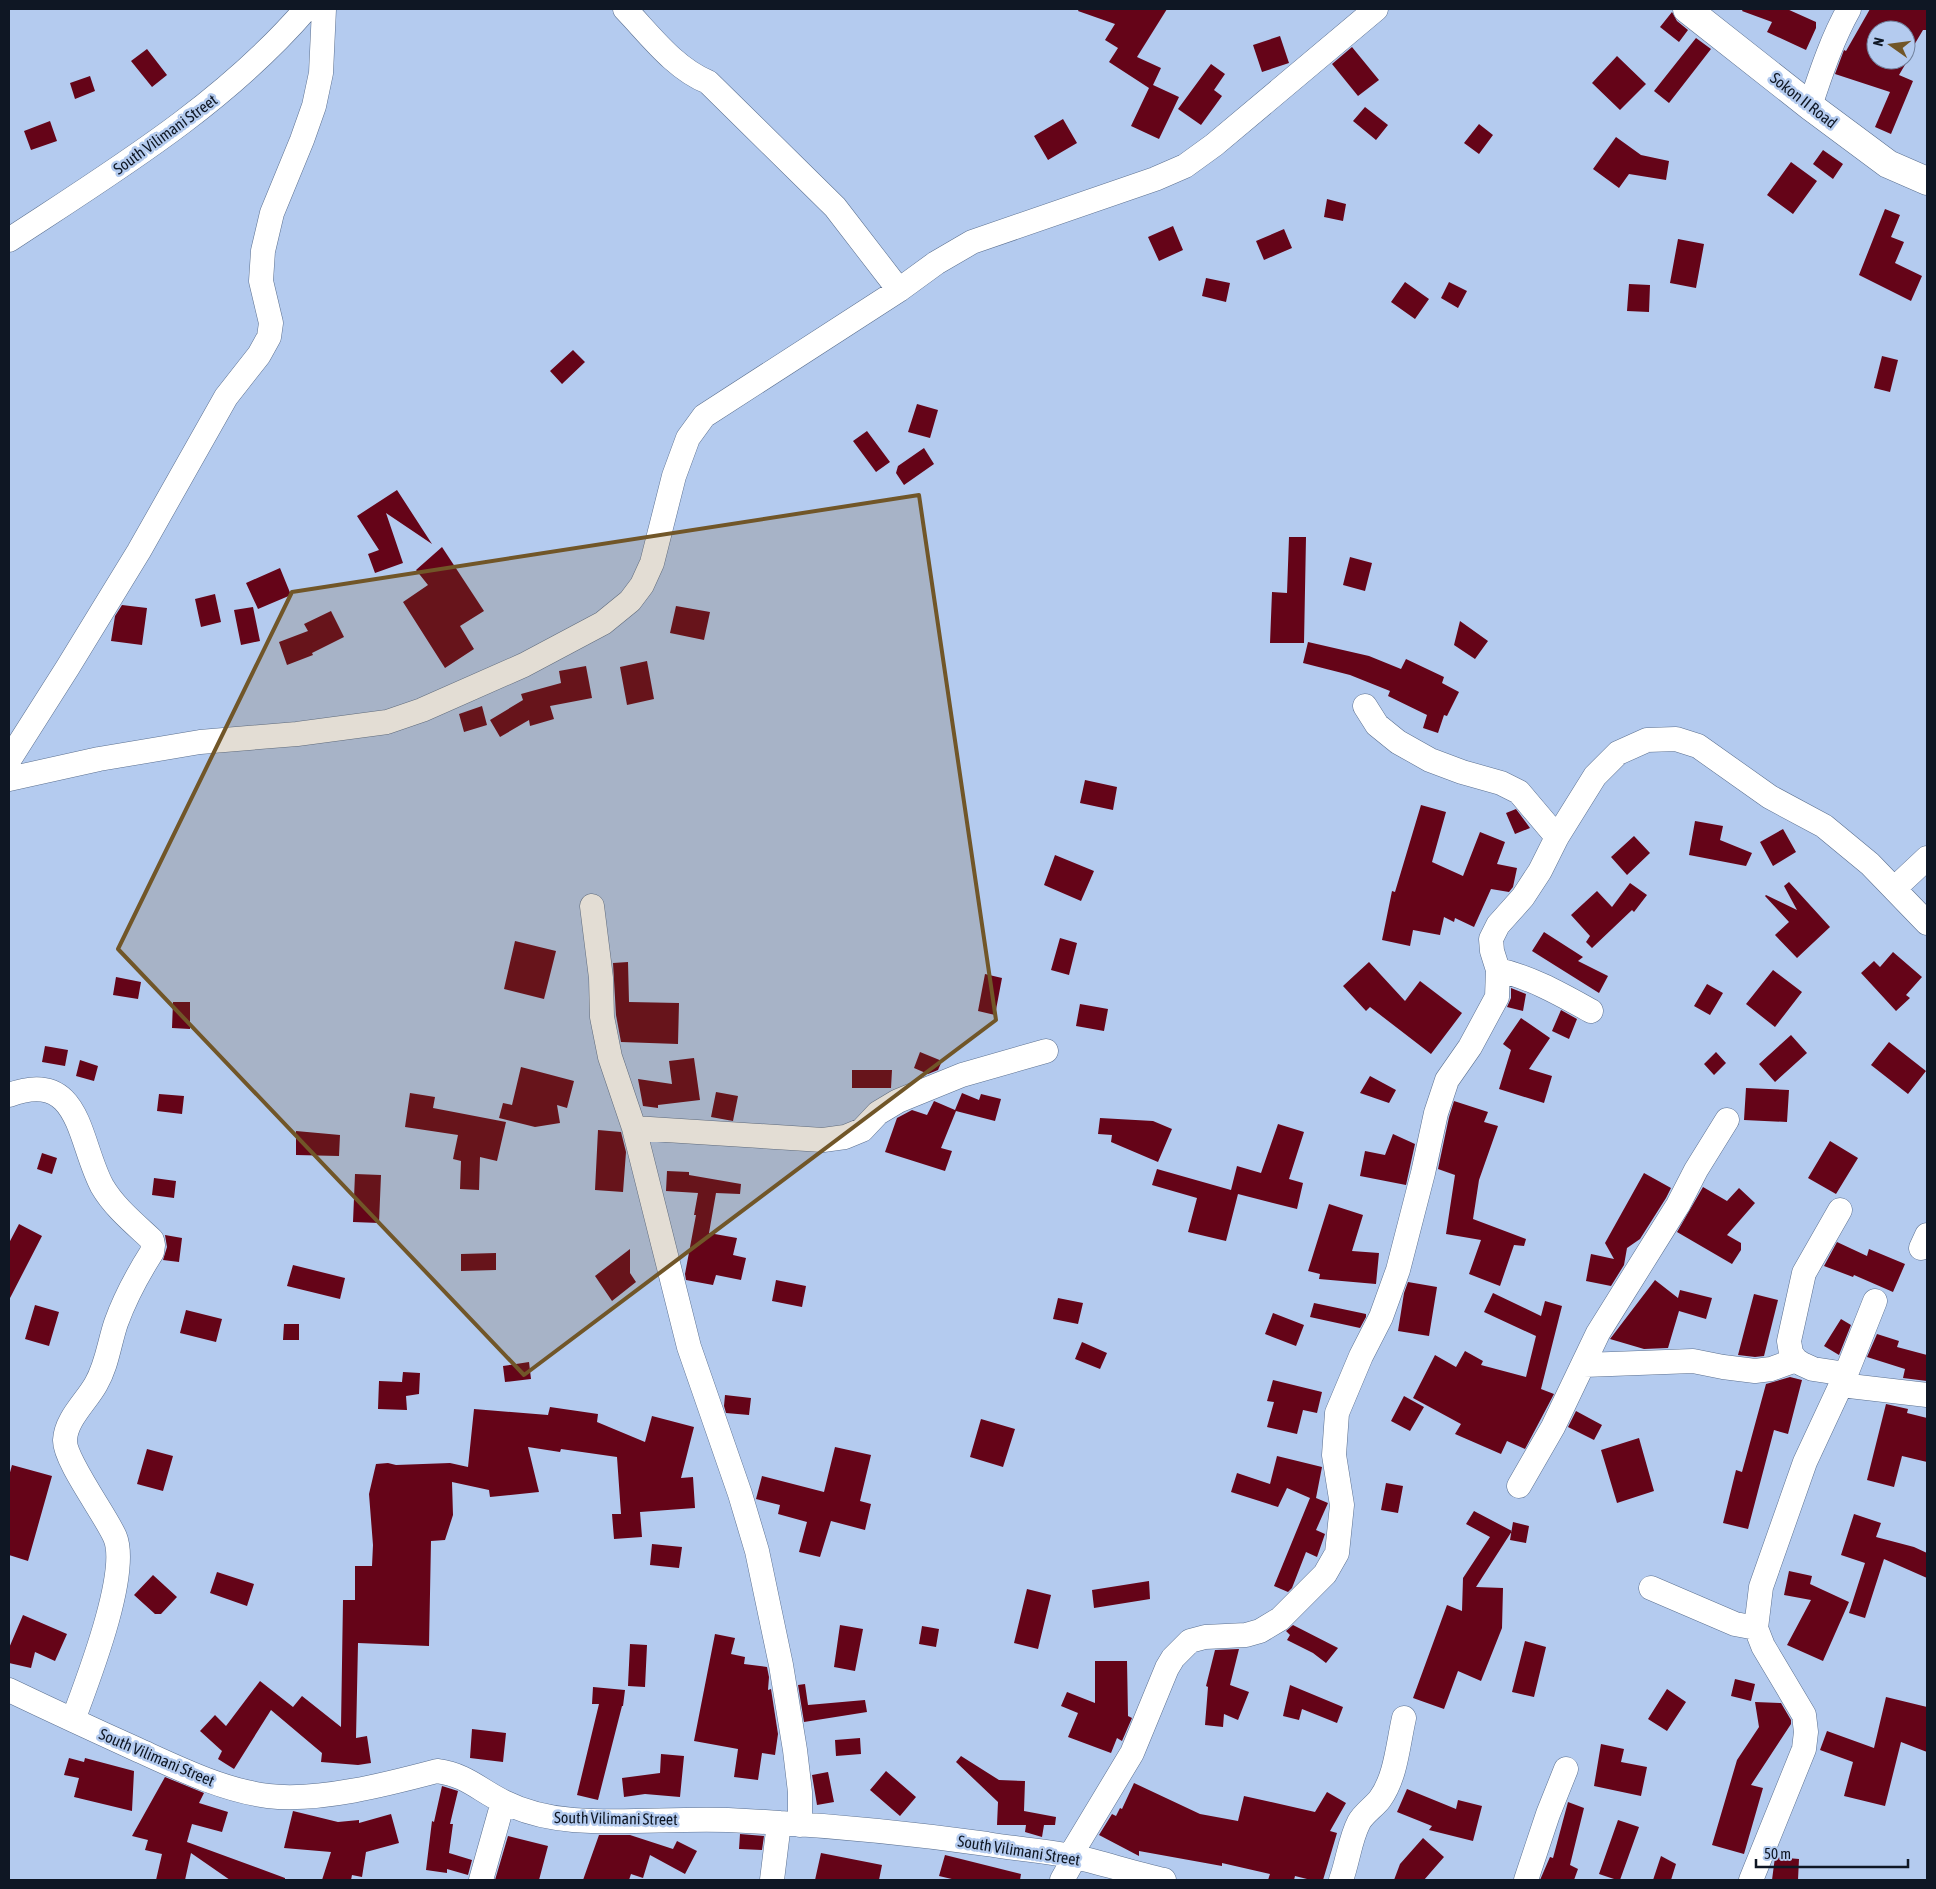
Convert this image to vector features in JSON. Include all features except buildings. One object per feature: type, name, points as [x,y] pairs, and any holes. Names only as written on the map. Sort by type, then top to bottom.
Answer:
[{"type":"street","name":"South Vilimani Street","points":[[9,240],[118,169],[183,123],[236,81],[306,9]]},
{"type":"street","points":[[9,760],[138,551],[226,397],[259,355],[269,337],[272,323],[261,281],[263,251],[272,212],[314,106],[321,73],[324,9]]},
{"type":"street","points":[[625,9],[676,62],[692,74],[708,82],[834,207],[899,290]]},
{"type":"street","points":[[9,779],[99,758],[191,744],[298,734],[387,722],[422,710],[524,665],[603,623],[630,601],[642,585],[652,562],[674,476],[685,446],[688,438],[704,416],[899,290],[936,263],[972,242],[1156,179],[1185,166],[1222,138],[1376,9]]},
{"type":"street","name":"Sokon II Road","points":[[1687,9],[1810,106],[1888,164],[1927,181]]},
{"type":"street","points":[[1810,106],[1826,59],[1849,9]]},
{"type":"street","points":[[1365,706],[1377,725],[1406,747],[1430,760],[1462,772],[1501,782],[1519,792],[1557,837]]},
{"type":"street","points":[[1062,1880],[1132,1753],[1167,1668],[1173,1658],[1190,1641],[1206,1637],[1246,1635],[1260,1631],[1280,1619],[1325,1574],[1337,1553],[1342,1505],[1334,1455],[1338,1413],[1357,1365],[1381,1317],[1398,1270],[1436,1113],[1447,1080],[1474,1040],[1496,997],[1498,970],[1492,952],[1491,939],[1498,925],[1523,897],[1540,871],[1557,837],[1595,776],[1618,753],[1646,740],[1676,739],[1698,746],[1770,797],[1824,826],[1870,864],[1927,923]]},
{"type":"street","points":[[1895,888],[1927,858]]},
{"type":"street","points":[[592,906],[601,978],[602,1017],[612,1065],[634,1128],[689,1347],[738,1486],[757,1551],[781,1664],[800,1792],[772,1880]]},
{"type":"street","points":[[1498,970],[1519,975],[1561,994],[1591,1011]]},
{"type":"street","points":[[634,1128],[823,1140],[845,1137],[862,1130],[878,1113],[898,1100],[962,1075],[1046,1051]]},
{"type":"street","points":[[9,1096],[22,1091],[45,1089],[63,1099],[76,1117],[102,1187],[112,1201],[152,1240],[153,1245],[152,1252],[128,1294],[116,1324],[104,1368],[96,1385],[67,1428],[66,1451],[98,1504],[116,1539],[119,1564],[102,1636],[73,1720]]},
{"type":"street","points":[[1519,1486],[1553,1427],[1598,1333],[1678,1205],[1696,1170],[1727,1120]]},
{"type":"street","points":[[1840,1210],[1804,1273],[1789,1341],[1791,1353],[1796,1360],[1813,1369],[1843,1379],[1927,1396]]},
{"type":"street","points":[[1751,1880],[1804,1749],[1806,1732],[1804,1715],[1763,1646],[1756,1628],[1761,1587],[1805,1462],[1843,1379],[1875,1301]]},
{"type":"street","points":[[1584,1365],[1693,1361],[1723,1367],[1755,1370],[1771,1369],[1796,1360]]},
{"type":"street","points":[[1651,1588],[1735,1624],[1756,1628]]},
{"type":"street","name":"South Vilimani Street","points":[[9,1690],[192,1774],[246,1792],[280,1796],[337,1792],[437,1771],[452,1773],[464,1778],[503,1802],[529,1813],[573,1820],[711,1819],[936,1837],[1073,1857],[1164,1880]]},
{"type":"street","points":[[1341,1880],[1347,1864],[1352,1838],[1360,1821],[1380,1798],[1388,1785],[1404,1718]]},
{"type":"street","points":[[1526,1880],[1545,1822],[1566,1769]]},
{"type":"street","points":[[481,1880],[503,1802]]},
{"type":"highlighted area","points":[[919,495],[996,1020],[524,1375],[118,949],[292,592]]}]
